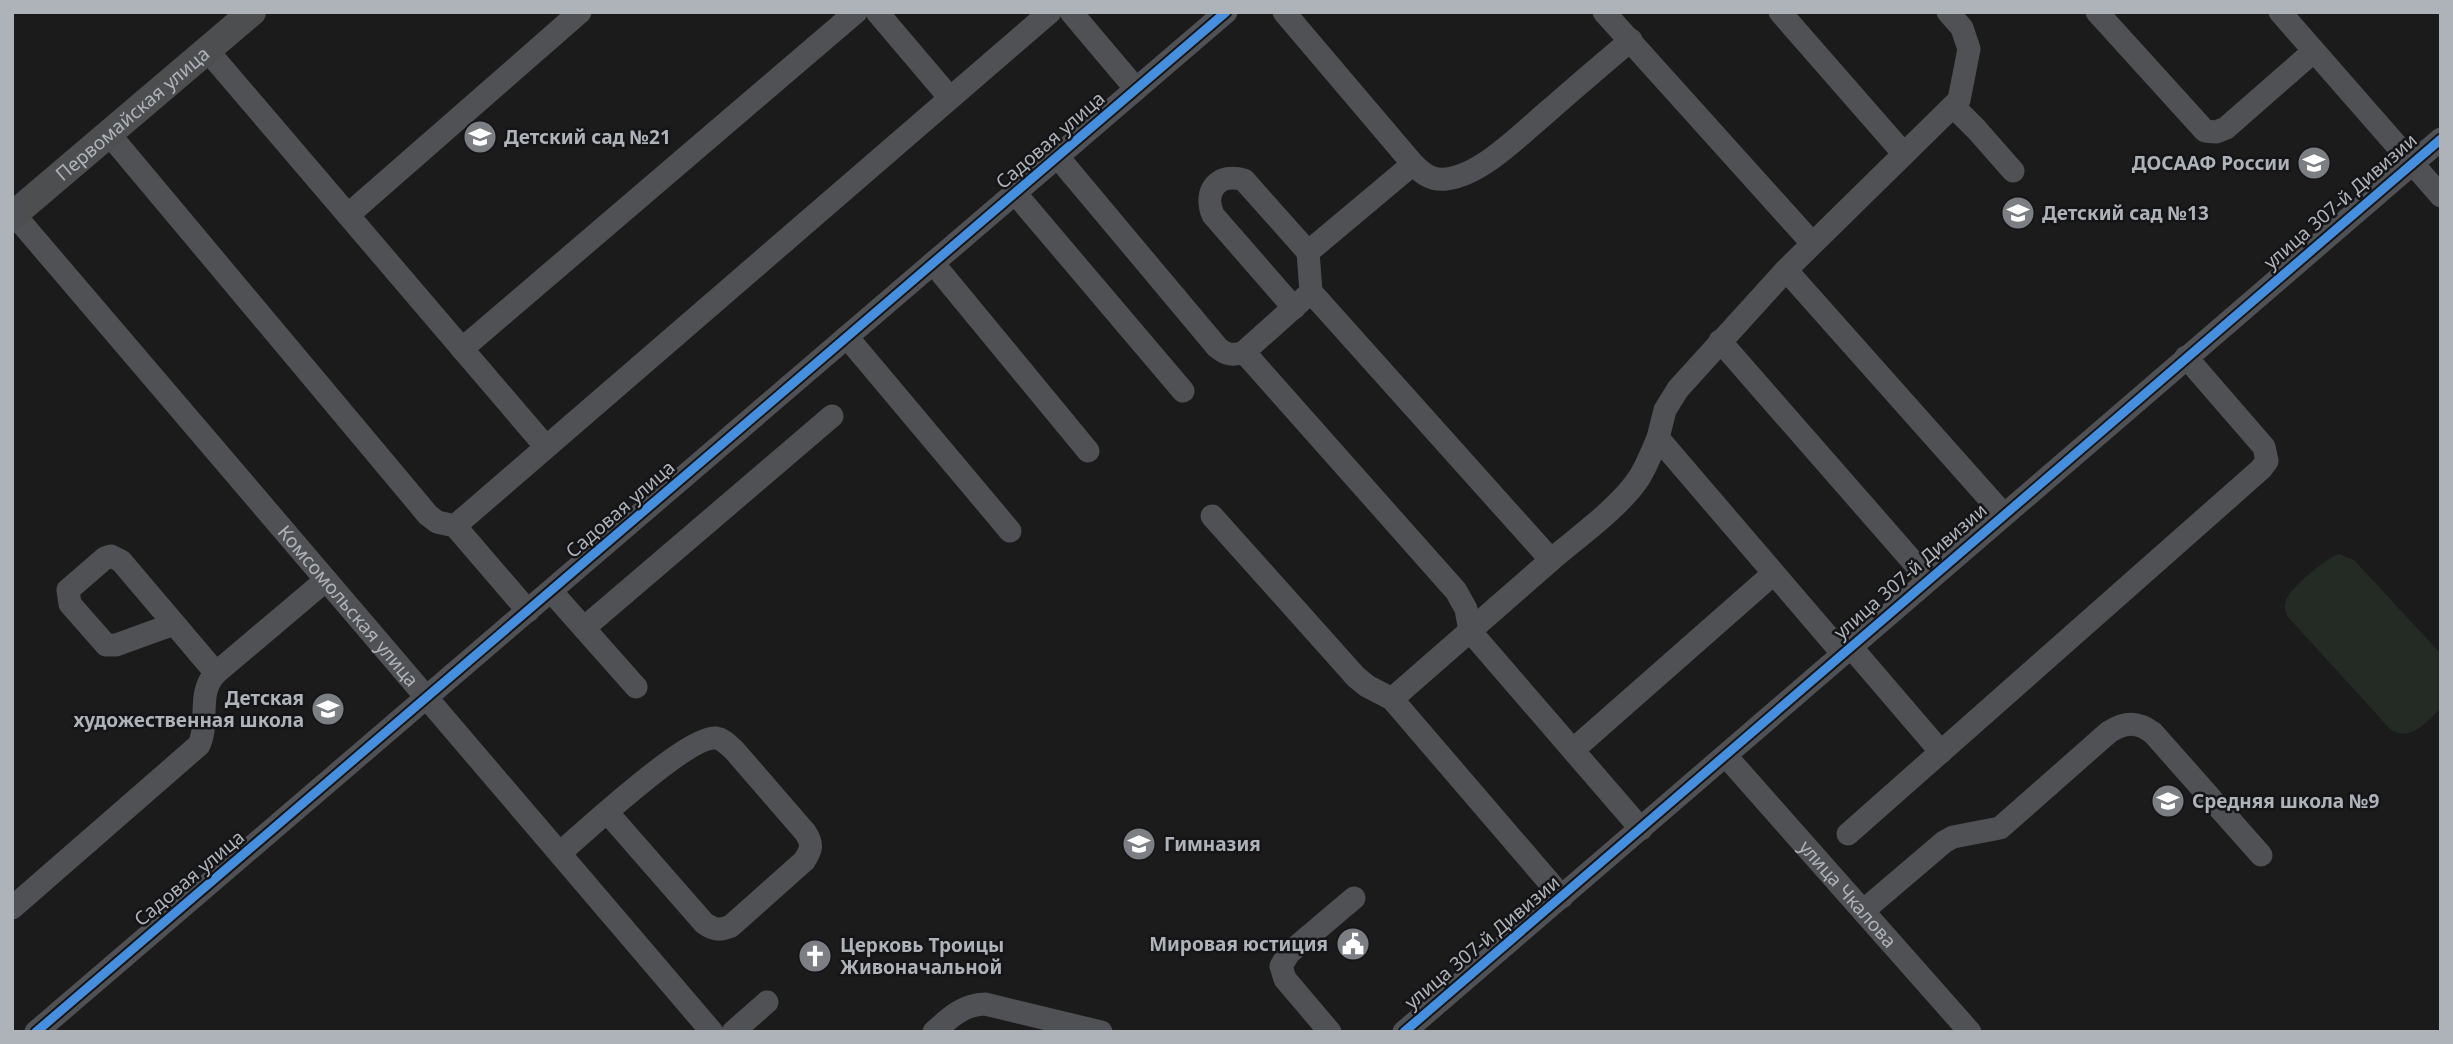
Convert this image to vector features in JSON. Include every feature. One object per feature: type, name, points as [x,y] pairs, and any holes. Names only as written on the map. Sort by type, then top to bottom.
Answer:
[{"type":"main road","name":"Первомайская улица","points":[[13,215],[251,12]]},
{"type":"street","points":[[348,215],[580,12]]},
{"type":"street","points":[[462,349],[856,12]]},
{"type":"street","points":[[877,12],[950,98]]},
{"type":"street","points":[[455,526],[1050,12]]},
{"type":"street","points":[[1071,12],[1136,89]]},
{"type":"street","name":"Садовая улица","points":[[36,1032],[1226,12]]},
{"type":"street","points":[[1284,12],[1413,164],[1431,178],[1440,179],[1450,179],[1496,155],[1631,40]]},
{"type":"street","points":[[1780,12],[1904,154]]},
{"type":"street","points":[[1392,699],[1623,497],[1639,479],[1649,460],[1671,398],[1720,341],[1812,243],[1954,107],[1961,91],[1969,49],[1962,27],[1948,12]]},
{"type":"street","points":[[2097,12],[2205,131],[2216,132],[2226,128],[2314,51]]},
{"type":"street","points":[[2280,12],[2441,196]]},
{"type":"street","points":[[1611,15],[1812,243]]},
{"type":"street","points":[[207,50],[546,447]]},
{"type":"street","points":[[1954,107],[2013,171]]},
{"type":"street","points":[[109,134],[428,515],[437,522],[455,526],[528,611]]},
{"type":"street","name":"улица 307-й Дивизии","points":[[1404,1032],[2441,139]]},
{"type":"street","points":[[1057,156],[1217,347],[1225,354],[1235,355],[1244,352],[1303,300],[1308,252],[1413,164]]},
{"type":"street","points":[[1308,252],[1244,180],[1226,178],[1211,190],[1209,198],[1213,215],[1303,300],[1551,560]]},
{"type":"street","points":[[1014,193],[1183,391]]},
{"type":"street","name":"Комсомольская улица","points":[[13,215],[712,1032]]},
{"type":"street","points":[[933,263],[1088,451]]},
{"type":"street","points":[[1786,270],[2003,514]]},
{"type":"street","points":[[847,337],[1010,531]]},
{"type":"street","points":[[1720,341],[1928,579]]},
{"type":"street","points":[[1244,352],[1456,591],[1466,609],[1470,631],[1642,829]]},
{"type":"street","points":[[1848,834],[2261,470],[2267,461],[2264,447],[2186,357]]},
{"type":"street","points":[[584,628],[832,416]]},
{"type":"street","points":[[1658,438],[1773,574],[1941,751]]},
{"type":"street","points":[[1212,516],[1356,677],[1392,699],[1562,897]]},
{"type":"street","points":[[174,624],[116,645],[106,645],[70,604],[68,590],[105,558],[116,558],[174,624],[216,673]]},
{"type":"street","points":[[1573,750],[1773,574]]},
{"type":"street","points":[[12,908],[199,745],[203,737],[206,685],[216,673],[326,580]]},
{"type":"street","points":[[551,591],[636,687]]},
{"type":"street","points":[[1863,911],[1944,842],[1954,837],[2000,828],[2109,732],[2132,723],[2143,725],[2153,733],[2261,855]]},
{"type":"street","points":[[560,853],[607,812],[664,765],[704,741],[715,738],[734,750],[805,832],[811,841],[811,850],[804,861],[731,926],[723,930],[712,929],[607,812]]},
{"type":"street","name":"улица Чкалова","points":[[1726,756],[1970,1032]]},
{"type":"street","points":[[1330,1032],[1285,979],[1281,966],[1289,953],[1354,898]]},
{"type":"street","points":[[733,1032],[767,1002]]},
{"type":"street","points":[[934,1032],[961,1010],[973,1004],[985,1004],[1101,1032]]},
{"type":"shaded area","points":[[2339,554],[2354,560],[2441,654],[2441,708],[2425,724],[2412,732],[2399,733],[2391,730],[2287,615],[2285,606],[2289,594],[2318,567]]},
{"type":"cycle path","points":[[36,1032],[1226,12]]},
{"type":"cycle path","points":[[1404,1032],[2441,139]]},
{"type":"place","name":"Детский сад №21","points":[[480,137]]},
{"type":"place","name":"ДОСААФ России","points":[[2314,163]]},
{"type":"place","name":"Детский сад №13","points":[[2018,213]]},
{"type":"place","name":"Детская художественная школа","points":[[328,709]]},
{"type":"place","name":"Средняя школа №9","points":[[2168,801]]},
{"type":"place","name":"Гимназия","points":[[1139,844]]},
{"type":"place","name":"Мировая юстиция","points":[[1353,944]]},
{"type":"place","name":"Церковь Троицы Живоначальной","points":[[815,956]]}]
